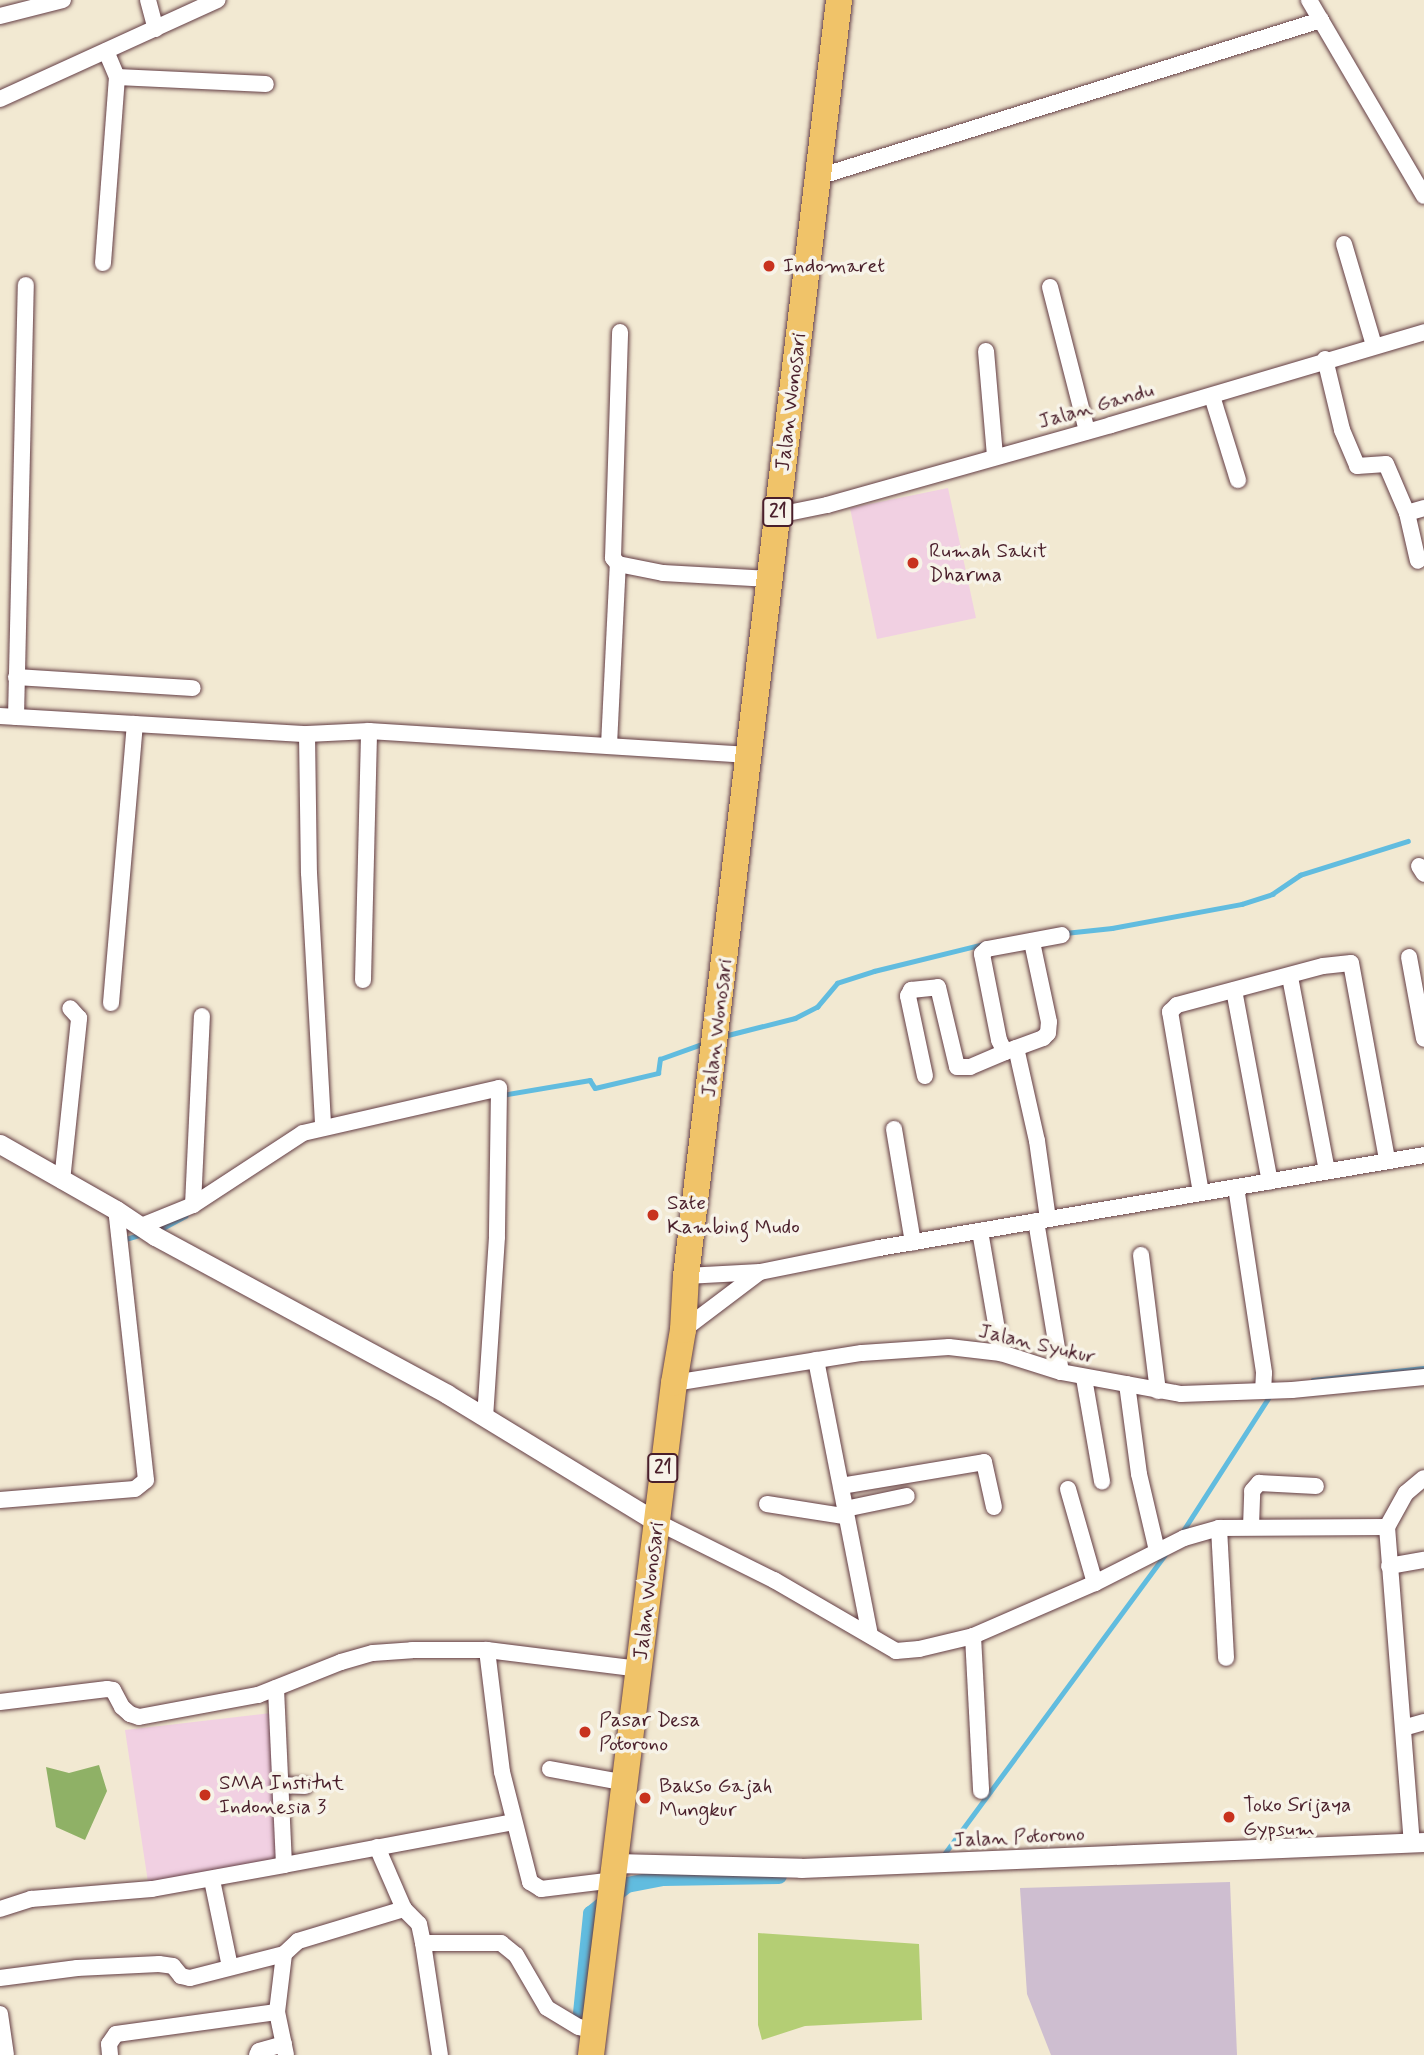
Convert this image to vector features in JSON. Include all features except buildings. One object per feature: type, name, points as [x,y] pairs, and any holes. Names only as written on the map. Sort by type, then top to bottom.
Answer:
[{"type":"highway","name":"Jalan Wonosari","points":[[592,2043],[614,1885],[674,1383],[683,1330],[686,1276],[839,0]]},
{"type":"street","points":[[0,16],[63,0]]},
{"type":"street","points":[[148,0],[156,29]]},
{"type":"street","points":[[0,99],[216,0]]},
{"type":"street","points":[[1309,0],[1424,196]]},
{"type":"street","points":[[818,177],[1321,20]]},
{"type":"street","points":[[103,263],[117,77],[106,51]]},
{"type":"street","points":[[117,77],[266,84]]},
{"type":"street","points":[[1343,244],[1374,345]]},
{"type":"street","points":[[26,285],[16,677],[8,716],[307,734],[369,731],[749,755]]},
{"type":"street","points":[[1050,287],[1087,431]]},
{"type":"street","points":[[620,332],[613,558],[618,564],[663,573],[770,579]]},
{"type":"street","name":"Jalan Gandu","points":[[778,515],[827,505],[1212,396],[1325,359],[1424,332]]},
{"type":"street","points":[[986,351],[995,457]]},
{"type":"street","points":[[1325,359],[1342,430],[1354,460],[1363,468],[1382,464],[1389,468],[1407,513],[1418,561]]},
{"type":"street","points":[[1212,396],[1238,480]]},
{"type":"street","points":[[1407,513],[1424,508]]},
{"type":"street","points":[[609,745],[618,564]]},
{"type":"street","points":[[16,677],[193,688]]},
{"type":"street","points":[[111,1003],[135,724]]},
{"type":"street","points":[[363,980],[369,731]]},
{"type":"street","points":[[307,734],[309,873],[323,1127]]},
{"type":"street","points":[[1060,1372],[1042,1220],[1037,1142],[1011,1050],[999,1040],[983,951],[1062,935]]},
{"type":"street","points":[[925,1076],[908,996],[911,990],[938,987],[957,1067],[970,1067],[1043,1038],[1048,1032],[1049,1022],[1032,942]]},
{"type":"street","points":[[1409,957],[1424,1040]]},
{"type":"street","points":[[1202,1193],[1170,1012],[1177,1005],[1290,977],[1323,966],[1351,963],[1387,1160]]},
{"type":"street","points":[[1290,977],[1327,1171]]},
{"type":"street","points":[[1234,990],[1270,1182]]},
{"type":"street","points":[[62,1181],[79,1018],[71,1007]]},
{"type":"street","points":[[193,1205],[202,1016]]},
{"type":"street","points":[[139,1227],[193,1205],[303,1133],[499,1088],[501,1098],[497,1237],[485,1417]]},
{"type":"street","points":[[894,1129],[913,1242]]},
{"type":"street","points":[[0,1144],[116,1210],[139,1227],[485,1417],[657,1522],[774,1580],[895,1651],[919,1649],[973,1636],[1095,1583],[1184,1538],[1219,1528],[1387,1527]]},
{"type":"street","points":[[686,1276],[761,1272],[913,1242],[1387,1160],[1424,1156]]},
{"type":"street","points":[[1236,1188],[1264,1373],[1264,1390]]},
{"type":"street","points":[[0,1500],[135,1489],[146,1480],[116,1210]]},
{"type":"street","points":[[981,1231],[1001,1353]]},
{"type":"street","points":[[1141,1255],[1158,1391]]},
{"type":"street","points":[[683,1330],[761,1272]]},
{"type":"street","name":"Jalan Syukur","points":[[674,1383],[816,1360],[911,1348],[949,1347],[1001,1353],[1084,1378],[1181,1394],[1292,1390],[1424,1377]]},
{"type":"street","points":[[816,1360],[870,1635]]},
{"type":"street","points":[[1084,1378],[1102,1481]]},
{"type":"street","points":[[1127,1384],[1139,1474],[1161,1549]]},
{"type":"street","points":[[841,1486],[982,1461],[986,1464],[994,1507]]},
{"type":"street","points":[[1418,1842],[1403,1728],[1387,1527],[1406,1493],[1424,1478]]},
{"type":"street","points":[[1251,1527],[1252,1491],[1259,1483],[1317,1486]]},
{"type":"street","points":[[1068,1489],[1095,1583]]},
{"type":"street","points":[[767,1504],[845,1512],[907,1496]]},
{"type":"street","points":[[1219,1528],[1226,1658]]},
{"type":"street","points":[[1389,1566],[1424,1560]]},
{"type":"street","points":[[973,1636],[981,1791]]},
{"type":"street","points":[[0,1702],[107,1689],[113,1690],[122,1707],[130,1714],[139,1717],[258,1695],[341,1662],[373,1653],[412,1650],[487,1650],[639,1670]]},
{"type":"street","points":[[487,1650],[502,1772],[530,1882],[534,1887],[614,1885]]},
{"type":"street","points":[[276,1688],[284,1865]]},
{"type":"street","points":[[1403,1728],[1424,1722]]},
{"type":"street","points":[[550,1769],[626,1783]]},
{"type":"street","points":[[279,1785],[305,1786]]},
{"type":"street","points":[[0,1909],[30,1899],[125,1892],[212,1880],[513,1822]]},
{"type":"street","name":"Jalan Potorono","points":[[614,1885],[801,1868],[1418,1842]]},
{"type":"street","points":[[377,1847],[404,1909],[419,1924],[440,2055]]},
{"type":"street","points":[[212,1880],[230,1967]]},
{"type":"street","points":[[0,1978],[77,1968],[159,1964],[173,1966],[181,1976],[190,1978],[284,1954],[298,1941],[404,1909]]},
{"type":"street","points":[[423,1943],[501,1943],[516,1955],[547,2008],[579,2027],[592,2043]]},
{"type":"street","points":[[257,2055],[259,2050],[285,2049],[277,2012],[284,1954]]},
{"type":"street","points":[[110,2055],[108,2044],[116,2034],[277,2012]]},
{"type":"street","points":[[0,2014],[6,2055]]},
{"type":"shaded area","name":"Rumah Sakit Dharma","points":[[948,488],[976,618],[877,639],[850,508]]},
{"type":"shaded area","name":"SMA Institut Indonesia 3","points":[[271,1713],[277,1861],[148,1882],[125,1730]]},
{"type":"shaded area","points":[[1230,1882],[1237,2055],[1051,2055],[1027,1994],[1020,1888]]},
{"type":"green space","points":[[99,1765],[107,1791],[85,1840],[56,1827],[46,1767],[69,1773]]},
{"type":"green space","points":[[758,1933],[919,1944],[922,2020],[805,2026],[762,2040],[758,2025]]},
{"type":"waterway","points":[[1065,933],[1112,928],[1242,904],[1272,894],[1300,875],[1408,841]]},
{"type":"waterway","points":[[724,1036],[795,1018],[817,1007],[837,983],[874,971],[984,944]]},
{"type":"waterway","points":[[502,1095],[590,1080],[595,1088],[658,1073],[660,1059],[705,1043]]},
{"type":"waterway","points":[[159,1230],[185,1216]]},
{"type":"waterway","points":[[122,1240],[140,1235]]},
{"type":"waterway","points":[[1313,1380],[1424,1368]]},
{"type":"waterway","points":[[1181,1534],[1271,1394]]},
{"type":"waterway","points":[[942,1857],[1165,1555]]},
{"type":"waterway","points":[[581,2013],[591,1914],[627,1885],[663,1878],[779,1876]]},
{"type":"place","name":"Indomaret","points":[[769,266]]},
{"type":"place","name":"Rumah Sakit Dharma","points":[[913,563]]},
{"type":"place","name":"Sate Kambing Mudo","points":[[653,1215]]},
{"type":"place","name":"Pasar Desa Potorono","points":[[585,1732]]},
{"type":"place","name":"SMA Institut Indonesia 3","points":[[205,1795]]},
{"type":"place","name":"Bakso Gajah Mungkur","points":[[645,1798]]},
{"type":"place","name":"Toko Srijaya Gypsum","points":[[1229,1817]]}]
